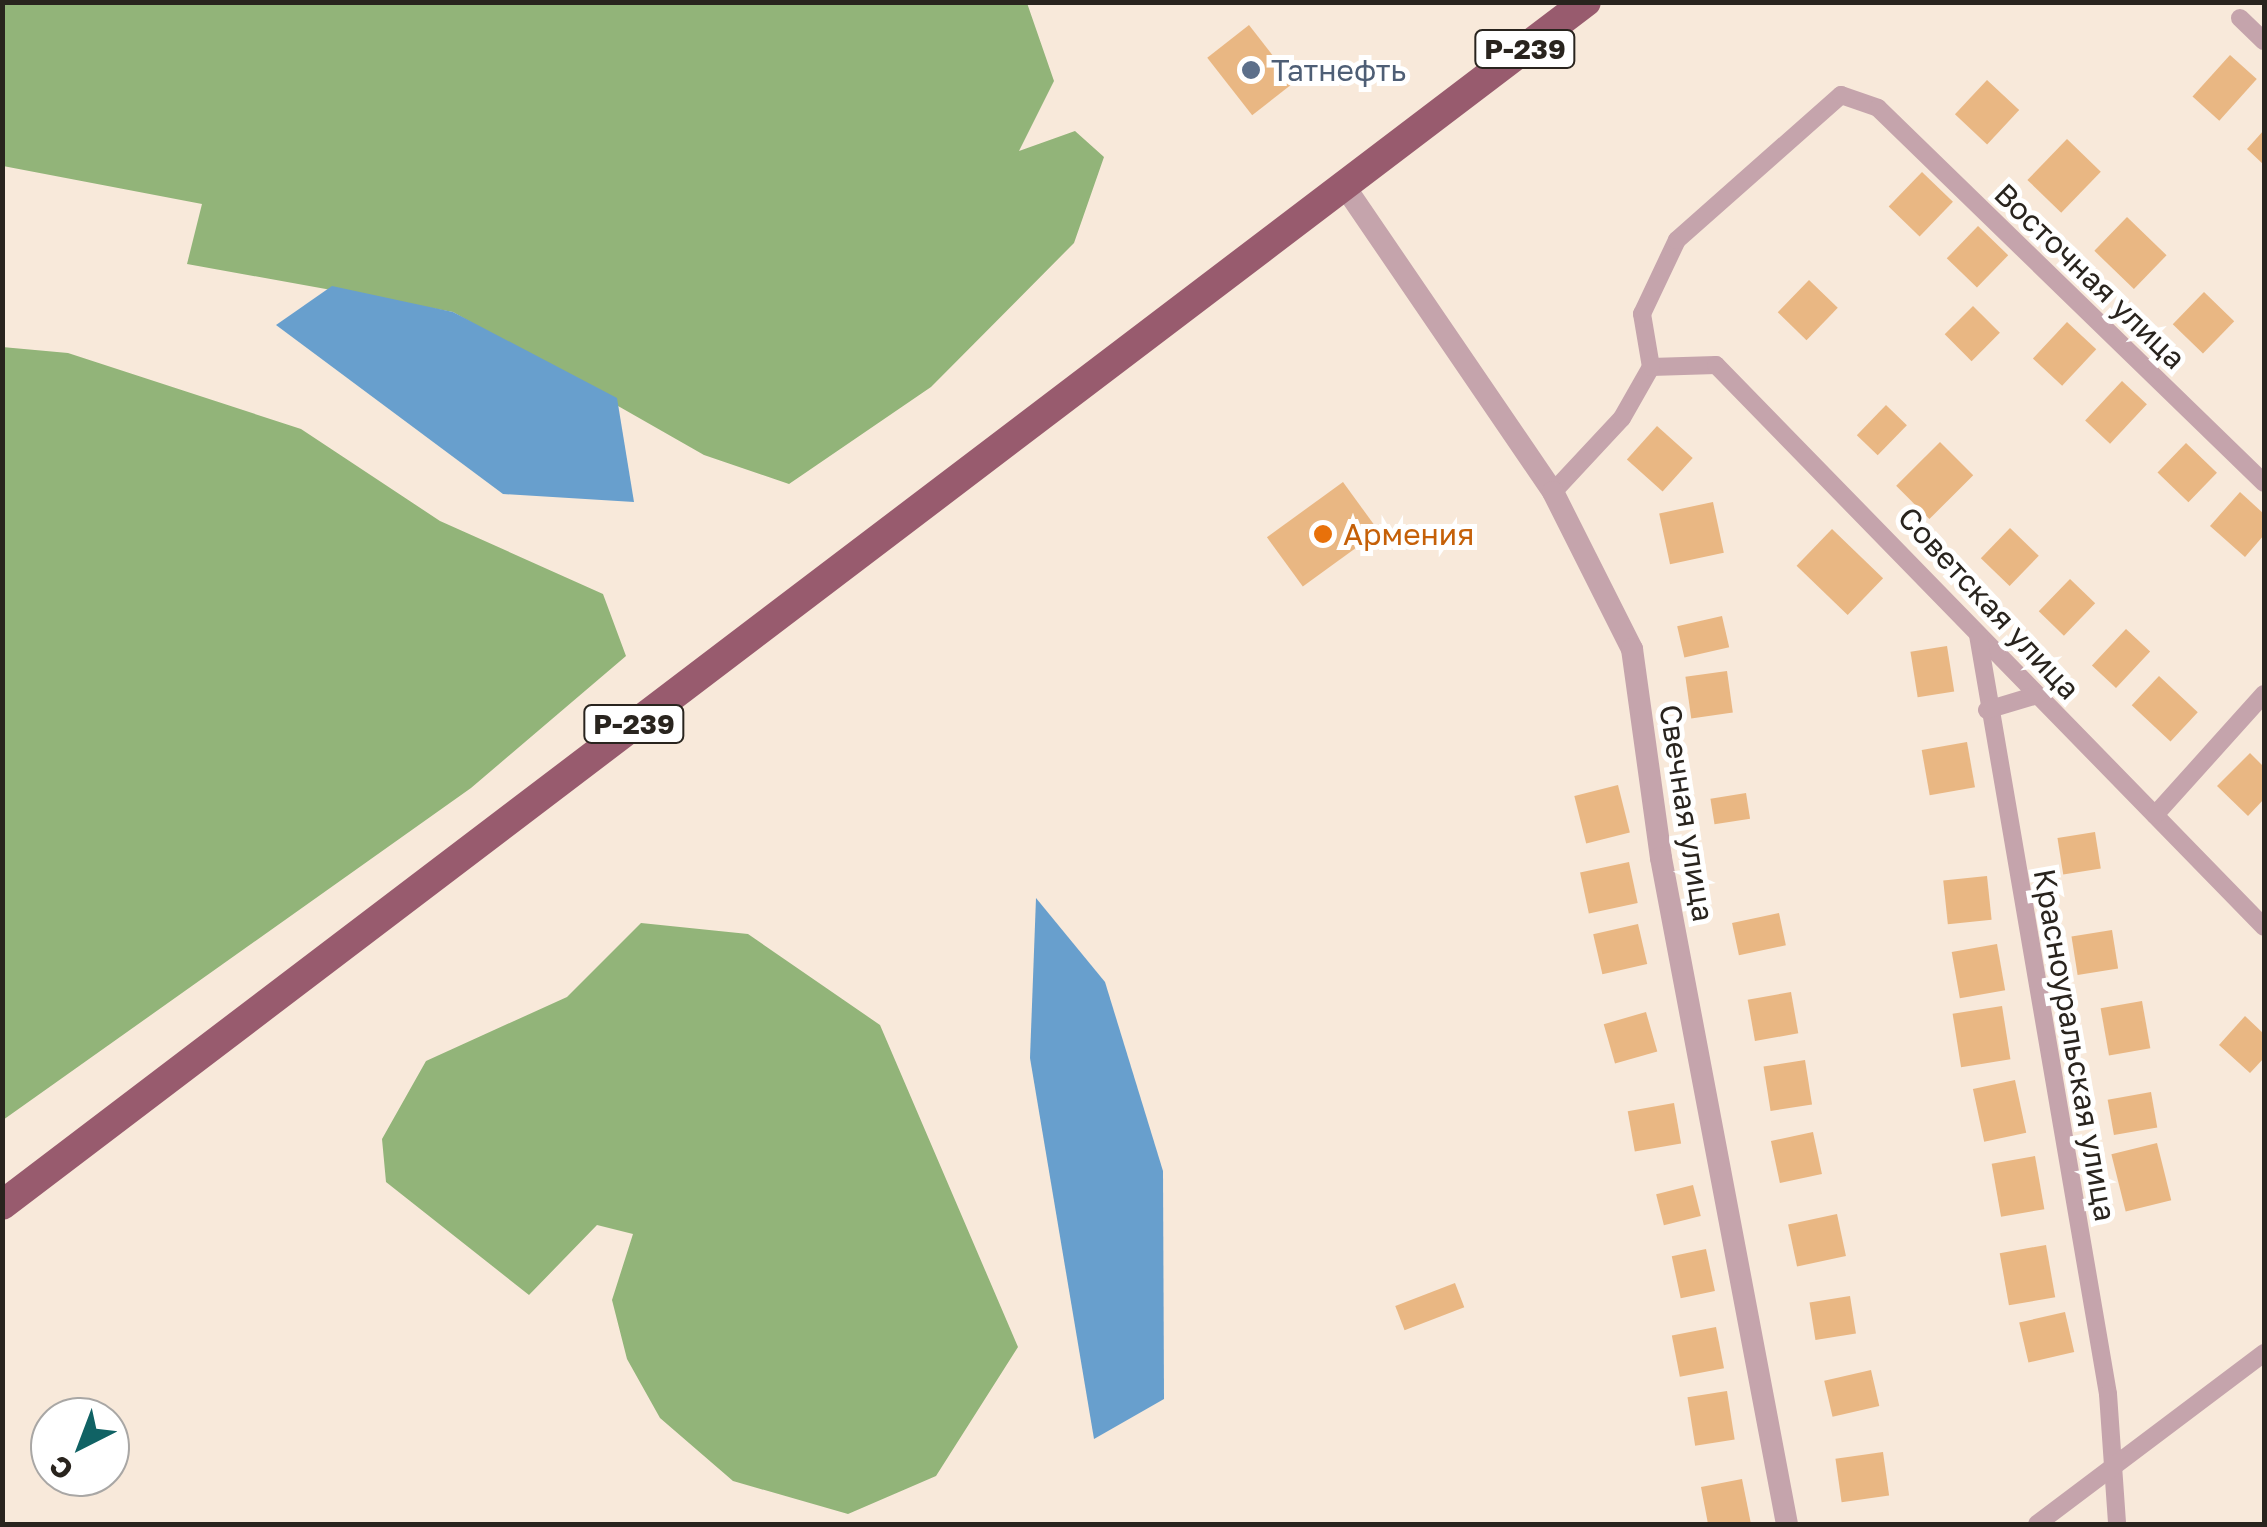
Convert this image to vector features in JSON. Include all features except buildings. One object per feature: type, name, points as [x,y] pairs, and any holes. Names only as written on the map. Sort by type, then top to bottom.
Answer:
[{"type":"highway","name":"Р-239","points":[[2,1205],[1586,2]]},
{"type":"street","points":[[2240,18],[2264,41]]},
{"type":"street","name":"Восточная улица","points":[[1651,367],[1642,314],[1677,240],[1841,95],[1878,108],[2264,484]]},
{"type":"street","name":"Свечная улица","points":[[1343,184],[1552,492],[1632,649],[1661,858],[1787,1524]]},
{"type":"street","name":"Советская улица","points":[[1651,367],[1716,365],[2264,927]]},
{"type":"street","points":[[1552,492],[1622,418],[1651,367]]},
{"type":"street","name":"Красноуральская улица","points":[[1978,635],[1987,710],[2116,1464],[2117,1524]]},
{"type":"street","points":[[2156,815],[2264,694]]},
{"type":"street","points":[[1987,710],[2037,695]]},
{"type":"street","points":[[2037,1524],[2264,1352]]},
{"type":"green space","points":[[3,2],[1027,3],[1054,81],[1019,151],[1075,131],[1104,157],[1074,243],[931,387],[789,484],[704,455],[453,312],[187,264],[202,204],[3,166]]},
{"type":"green space","points":[[2,347],[68,353],[301,429],[440,521],[603,594],[626,656],[471,788],[3,1120]]},
{"type":"green space","points":[[641,923],[748,934],[880,1025],[1018,1347],[936,1476],[848,1514],[733,1481],[660,1418],[627,1359],[612,1300],[633,1234],[597,1225],[529,1295],[386,1182],[382,1139],[426,1061],[567,997]]},
{"type":"water","points":[[332,286],[453,312],[617,398],[634,502],[503,494],[276,325]]},
{"type":"water","points":[[1036,898],[1105,982],[1163,1171],[1164,1399],[1094,1439],[1030,1058]]},
{"type":"place","name":"Татнефть","points":[[1251,70]]},
{"type":"place","name":"Армения","points":[[1323,534]]}]
